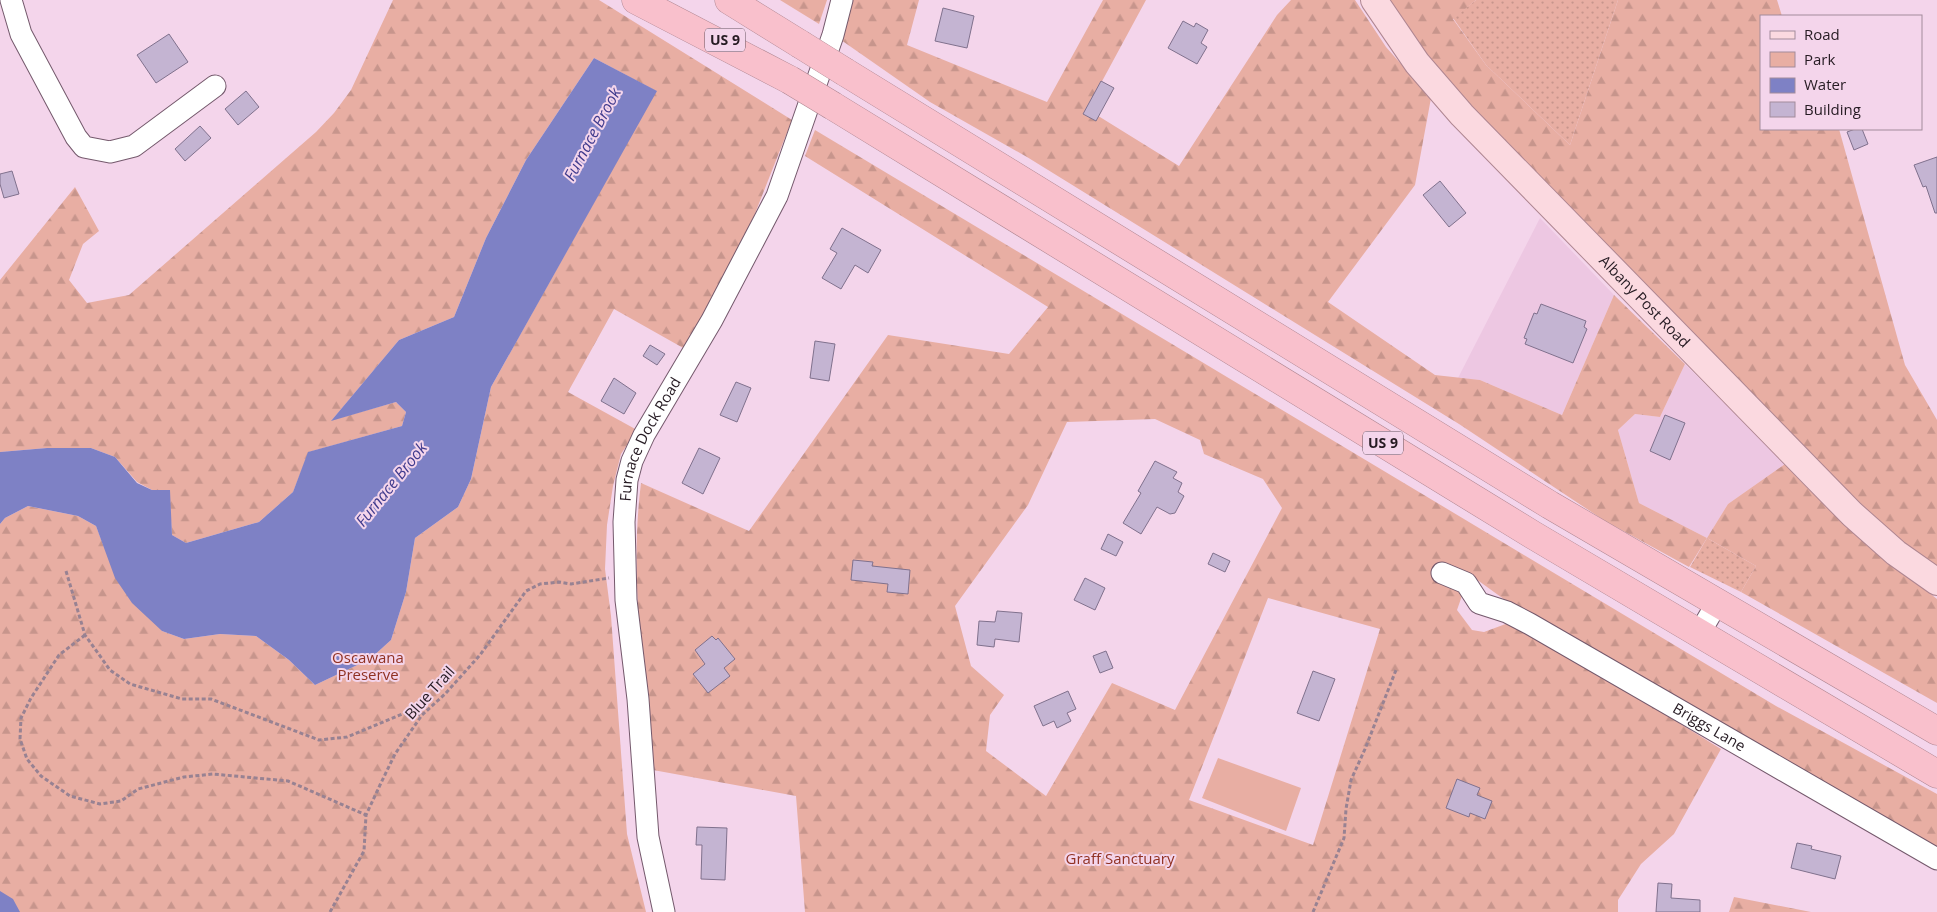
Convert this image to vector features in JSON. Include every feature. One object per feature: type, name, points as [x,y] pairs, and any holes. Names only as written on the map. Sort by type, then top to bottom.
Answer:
[{"type":"highway","points":[[636,0],[790,80]]},
{"type":"highway","name":"US 9","points":[[659,0],[1533,535],[1937,774]]},
{"type":"highway","name":"US 9","points":[[729,0],[1550,505],[1937,731]]},
{"type":"highway","points":[[737,0],[800,44]]},
{"type":"main road","name":"Albany Post Road","points":[[1374,0],[1417,63],[1488,142],[1852,514],[1896,553],[1937,582]]},
{"type":"street","points":[[11,0],[21,34],[76,137],[84,147],[110,152],[134,146],[215,86]]},
{"type":"street","name":"Furnace Dock Road","points":[[664,912],[648,837],[639,709],[625,576],[625,493],[632,461],[652,421],[735,278],[777,196],[833,35],[842,0]]},
{"type":"street","name":"Briggs Lane","points":[[1442,574],[1466,583],[1479,603],[1507,612],[1530,624],[1937,859]]},
{"type":"street","points":[[1699,634],[1717,603]]},
{"type":"path","points":[[66,571],[85,635],[110,670],[130,684],[182,699],[211,699],[319,740],[347,737],[407,712],[422,715]]},
{"type":"path","name":"Blue Trail","points":[[330,912],[364,851],[366,815],[395,754],[422,715],[445,694],[480,655],[526,591],[540,584],[571,584],[625,576]]},
{"type":"path","points":[[85,635],[59,655],[30,698],[22,718],[20,739],[27,759],[41,776],[70,796],[100,804],[121,802],[138,789],[176,779],[221,775],[288,780],[366,815]]},
{"type":"path","points":[[1313,912],[1344,838],[1351,780],[1396,670]]},
{"type":"shaded area","points":[[1540,218],[1614,295],[1562,415],[1480,380],[1458,378]]},
{"type":"shaded area","points":[[1685,364],[1785,464],[1728,504],[1707,538],[1639,503],[1618,430],[1635,414],[1660,417]]},
{"type":"green space","name":"Oscawana Preserve","points":[[393,0],[599,0],[792,120],[754,216],[685,349],[614,309],[568,392],[637,430],[621,454],[613,486],[607,525],[605,569],[611,616],[627,834],[646,912],[0,912],[0,524],[5,518],[28,506],[78,516],[96,526],[104,547],[162,631],[184,639],[220,634],[256,636],[289,660],[315,685],[370,659],[391,640],[406,592],[415,538],[458,507],[471,479],[491,387],[656,91],[594,58],[526,160],[486,238],[454,317],[399,340],[332,420],[396,402],[406,412],[402,426],[309,452],[293,492],[259,522],[186,543],[172,535],[169,490],[152,490],[137,482],[115,457],[91,448],[47,448],[0,452],[0,280],[75,187],[99,231],[83,244],[69,280],[87,303],[129,295],[316,132],[334,113],[351,90]]},
{"type":"green space","points":[[780,0],[827,0],[819,24]]},
{"type":"green space","points":[[852,0],[919,0],[907,45],[1047,102],[1103,0],[1146,0],[1087,109],[1179,166],[1277,15],[1291,0],[1355,0],[1386,47],[1431,98],[1415,185],[1328,302],[1435,375],[1480,380],[1562,415],[1614,295],[1685,364],[1660,417],[1635,414],[1618,430],[1639,503],[1707,538],[1689,567],[1605,521],[1459,424],[1027,157],[930,102],[841,40]]},
{"type":"green space","points":[[1388,0],[1476,0],[1453,19],[1486,65],[1570,145],[1618,0],[1777,0],[1782,15],[1760,15],[1760,130],[1839,130],[1905,365],[1937,420],[1937,568],[1901,544],[1859,505],[1472,111],[1406,29]]},
{"type":"green space","points":[[1476,0],[1618,0],[1570,145],[1486,65],[1453,18]]},
{"type":"green space","name":"Graff Sanctuary","points":[[815,130],[1776,706],[1937,794],[1937,849],[1512,605],[1476,579],[1464,590],[1457,610],[1472,630],[1484,632],[1511,622],[1525,628],[1721,749],[1674,834],[1641,864],[1618,900],[1618,912],[805,912],[796,796],[653,770],[637,591],[638,519],[641,483],[749,531],[888,335],[1009,354],[1048,307],[805,156]],"holes":[[[1155,419],[1200,440],[1204,454],[1263,479],[1282,508],[1175,710],[1112,683],[1046,796],[986,751],[990,715],[1004,695],[971,666],[955,606],[1028,505],[1067,422]],[[1268,598],[1380,629],[1313,845],[1189,800]]]},
{"type":"green space","points":[[1785,464],[1865,543],[1937,599],[1937,703],[1741,592],[1756,566],[1707,538],[1728,504]]},
{"type":"green space","points":[[1707,538],[1756,566],[1741,592],[1690,567]]},
{"type":"green space","points":[[1218,758],[1301,788],[1286,831],[1202,798]]},
{"type":"green space","points":[[1734,897],[1811,912],[1729,912]]},
{"type":"water","name":"Furnace Brook","points":[[594,58],[657,91],[491,387],[471,479],[458,507],[415,538],[406,592],[391,640],[370,659],[315,685],[289,660],[256,636],[220,634],[184,639],[162,631],[132,603],[115,578],[96,526],[78,516],[28,506],[5,518],[0,524],[0,452],[47,448],[91,448],[115,457],[137,483],[152,490],[170,490],[172,535],[186,543],[259,522],[293,492],[308,452],[402,426],[406,412],[396,402],[331,421],[399,340],[454,317],[486,238],[526,160]]},
{"type":"water","points":[[0,891],[13,899],[20,912],[0,912]]},
{"type":"building","points":[[943,8],[974,16],[967,48],[935,41]]},
{"type":"building","points":[[1183,21],[1194,27],[1196,23],[1208,30],[1201,43],[1207,47],[1197,64],[1168,48]]},
{"type":"building","points":[[169,34],[188,62],[156,83],[137,55]]},
{"type":"building","points":[[1101,81],[1114,88],[1096,121],[1083,114]]},
{"type":"building","points":[[246,91],[259,107],[238,125],[225,109]]},
{"type":"building","points":[[200,126],[211,138],[185,161],[175,149]]},
{"type":"building","points":[[1862,130],[1868,144],[1854,150],[1847,132]]},
{"type":"building","points":[[1937,157],[1937,213],[1935,213],[1926,186],[1923,187],[1914,165]]},
{"type":"building","points":[[12,171],[19,194],[4,198],[0,184],[0,174]]},
{"type":"building","points":[[1440,181],[1466,213],[1449,227],[1423,195]]},
{"type":"building","points":[[842,228],[881,250],[868,273],[855,265],[841,289],[822,278],[837,253],[830,249]]},
{"type":"building","points":[[1541,304],[1586,321],[1584,327],[1587,329],[1573,363],[1525,344],[1527,339],[1524,338],[1534,313],[1537,314]]},
{"type":"building","points":[[815,341],[835,344],[829,381],[810,378]]},
{"type":"building","points":[[650,345],[665,354],[657,365],[643,356]]},
{"type":"building","points":[[614,378],[636,393],[624,414],[601,401]]},
{"type":"building","points":[[736,382],[751,388],[737,422],[720,415]]},
{"type":"building","points":[[1665,415],[1685,423],[1670,460],[1650,451]]},
{"type":"building","points":[[699,448],[720,458],[703,494],[682,483]]},
{"type":"building","points":[[1155,461],[1177,472],[1173,478],[1182,483],[1178,492],[1184,496],[1175,513],[1170,514],[1157,507],[1141,534],[1123,523],[1141,493],[1138,491]]},
{"type":"building","points":[[1108,534],[1123,542],[1116,556],[1101,549]]},
{"type":"building","points":[[1213,553],[1230,561],[1225,572],[1208,564]]},
{"type":"building","points":[[853,560],[873,562],[872,566],[910,570],[908,594],[887,592],[888,584],[851,580]]},
{"type":"building","points":[[1085,578],[1105,588],[1095,610],[1074,600]]},
{"type":"building","points":[[997,611],[1022,613],[1019,642],[995,639],[994,647],[977,645],[979,621],[995,622]]},
{"type":"building","points":[[712,636],[716,640],[718,638],[735,659],[724,668],[730,676],[708,693],[693,674],[705,664],[695,650]]},
{"type":"building","points":[[1106,651],[1113,668],[1100,673],[1093,656]]},
{"type":"building","points":[[1313,671],[1335,679],[1319,721],[1297,713]]},
{"type":"building","points":[[1068,691],[1076,709],[1067,713],[1071,721],[1057,728],[1054,721],[1043,726],[1034,706]]},
{"type":"building","points":[[1457,779],[1480,788],[1477,795],[1492,801],[1485,819],[1470,813],[1469,817],[1446,808]]},
{"type":"building","points":[[697,827],[727,828],[725,880],[701,879],[702,845],[696,845]]},
{"type":"building","points":[[1797,843],[1812,846],[1811,849],[1841,856],[1835,879],[1791,868]]},
{"type":"building","points":[[1658,883],[1672,884],[1671,898],[1700,900],[1700,912],[1656,912]]}]
